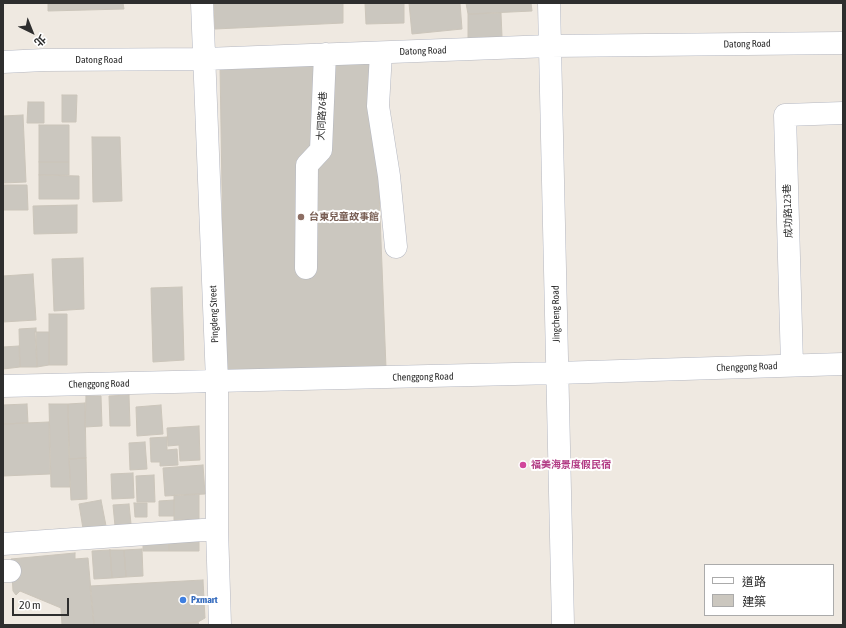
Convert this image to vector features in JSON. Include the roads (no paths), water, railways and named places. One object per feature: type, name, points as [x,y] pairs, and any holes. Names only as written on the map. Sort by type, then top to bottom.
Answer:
[{"type":"street","name":"Pingdeng Street","points":[[202,3],[217,381],[217,529],[220,625]]},
{"type":"street","name":"Jingcheng Road","points":[[549,3],[563,625]]},
{"type":"street","name":"Datong Road","points":[[3,62],[52,60],[205,59],[550,46],[843,43]]},
{"type":"street","points":[[381,53],[378,106],[389,176],[396,247]]},
{"type":"street","name":"大同路76巷","points":[[306,268],[307,165],[321,150],[326,54]]},
{"type":"street","name":"成功路123巷","points":[[792,366],[785,115],[843,113]]},
{"type":"street","name":"Chenggong Road","points":[[3,386],[558,373],[843,364]]},
{"type":"street","points":[[3,544],[217,529]]},
{"type":"place","name":"台東兒童故事館","points":[[301,217]]},
{"type":"place","name":"福美海景度假民宿","points":[[523,465]]},
{"type":"place","name":"Pxmart","points":[[183,600]]}]
